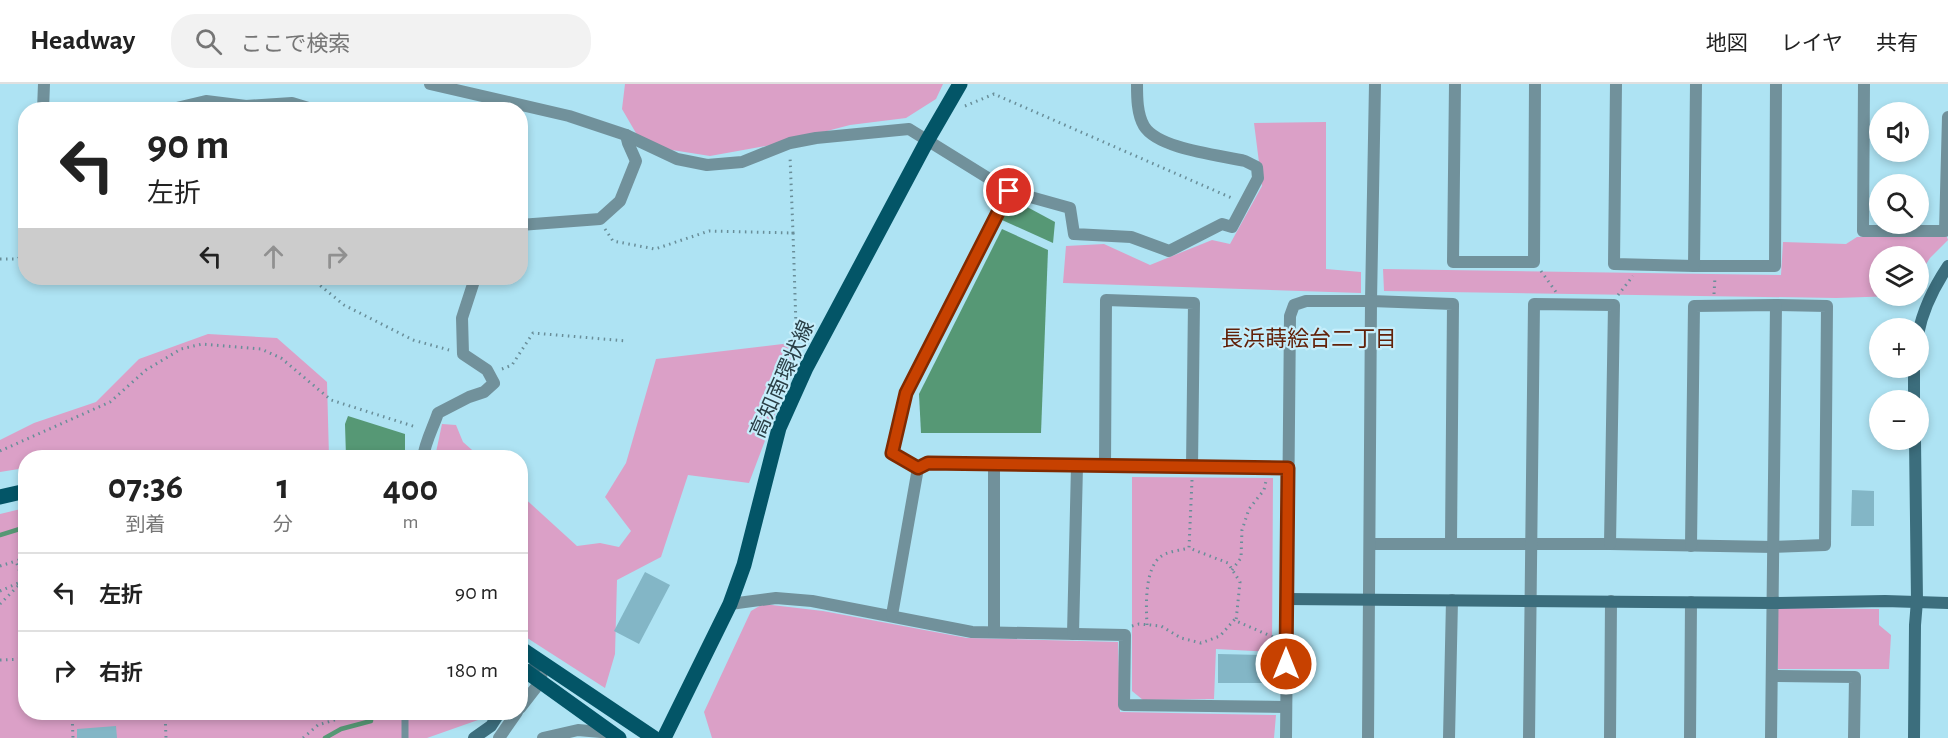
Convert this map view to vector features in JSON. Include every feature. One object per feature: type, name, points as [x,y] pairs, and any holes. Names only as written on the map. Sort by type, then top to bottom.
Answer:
[{"type":"main road","name":"高知南環状線","points":[[664,738],[730,604],[744,565],[779,428],[806,368],[927,141],[960,84]]},
{"type":"main road","points":[[0,497],[18,493]]},
{"type":"main road","points":[[528,653],[654,738]]},
{"type":"main road","points":[[528,675],[541,681],[616,736]]},
{"type":"street","points":[[43,102],[44,84]]},
{"type":"street","points":[[430,84],[452,86],[514,102]]},
{"type":"street","points":[[528,105],[626,135],[677,159],[707,165],[742,162],[789,142],[909,129],[1009,191],[1070,208],[1074,234],[1131,237],[1169,251],[1222,224],[1232,227],[1258,178],[1257,167],[1245,161],[1167,144],[1153,136],[1143,125],[1138,106],[1137,84]]},
{"type":"street","points":[[1368,738],[1374,84]]},
{"type":"street","points":[[1455,84],[1453,262],[1534,262],[1535,84]]},
{"type":"street","points":[[1616,84],[1614,264],[1694,266],[1775,266],[1776,84]]},
{"type":"street","points":[[1694,266],[1696,84]]},
{"type":"street","points":[[1864,84],[1863,231],[1945,231],[1948,117]]},
{"type":"street","points":[[528,224],[600,219],[620,201],[636,161],[626,135]]},
{"type":"street","points":[[918,468],[892,453],[906,393],[1009,191]]},
{"type":"street","points":[[1922,318],[1932,292],[1948,266]]},
{"type":"street","points":[[424,450],[438,413],[484,392],[494,383],[487,370],[463,354],[462,318],[473,285]]},
{"type":"street","points":[[1105,466],[1106,300],[1194,303],[1192,467]]},
{"type":"street","points":[[1286,738],[1290,316],[1294,305],[1305,301],[1453,304],[1451,543]]},
{"type":"street","points":[[1529,738],[1534,304],[1614,305],[1610,544]]},
{"type":"street","points":[[1771,738],[1776,305]]},
{"type":"street","points":[[1370,544],[1774,547],[1825,545],[1827,306],[1694,306],[1691,546]]},
{"type":"street","points":[[1914,738],[1917,601],[1915,450]]},
{"type":"street","points":[[918,468],[928,463],[1288,468]]},
{"type":"street","points":[[994,465],[994,632]]},
{"type":"street","points":[[1073,634],[1077,466]]},
{"type":"street","points":[[892,615],[918,468]]},
{"type":"street","points":[[730,604],[776,598],[812,601],[972,632],[1125,635],[1124,705],[1286,706]]},
{"type":"street","points":[[1287,599],[1773,603],[1917,601],[1948,603]]},
{"type":"street","points":[[1449,738],[1452,600]]},
{"type":"street","points":[[1610,738],[1611,601]]},
{"type":"street","points":[[1690,602],[1690,738]]},
{"type":"street","points":[[528,670],[543,663]]},
{"type":"street","points":[[528,698],[541,681],[543,663]]},
{"type":"street","points":[[1772,676],[1855,676],[1854,738]]},
{"type":"street","points":[[474,738],[491,726],[495,720]]},
{"type":"street","points":[[499,738],[511,720]]},
{"type":"street","points":[[543,738],[578,730],[616,736]]},
{"type":"lane","points":[[405,720],[405,738]]},
{"type":"path","points":[[963,107],[994,94],[1244,204]]},
{"type":"path","points":[[789,142],[796,326]]},
{"type":"path","points":[[600,219],[613,241],[656,249],[709,231],[793,233]]},
{"type":"path","points":[[0,259],[18,258]]},
{"type":"path","points":[[1534,262],[1565,304]]},
{"type":"path","points":[[1609,305],[1642,265]]},
{"type":"path","points":[[1714,306],[1715,266]]},
{"type":"path","points":[[320,285],[344,305],[413,340],[463,354]]},
{"type":"path","points":[[489,374],[512,365],[533,333],[627,341]]},
{"type":"path","points":[[0,451],[110,402],[146,370],[181,350],[202,345],[261,349],[269,352],[281,358],[331,400],[417,427],[424,450]]},
{"type":"path","points":[[1189,548],[1192,467]]},
{"type":"path","points":[[1232,570],[1240,558],[1242,530],[1249,509],[1264,490],[1270,468]]},
{"type":"path","points":[[1125,635],[1130,627],[1139,624],[1147,625],[1161,626],[1181,638],[1201,643],[1220,636],[1236,618],[1240,582],[1228,563],[1189,548],[1164,554],[1153,564],[1149,578],[1147,625]]},
{"type":"path","points":[[0,566],[16,561],[18,566]]},
{"type":"path","points":[[0,591],[18,583]]},
{"type":"path","points":[[0,604],[18,586]]},
{"type":"path","points":[[1236,618],[1236,621],[1286,643]]},
{"type":"path","points":[[0,660],[18,659]]},
{"type":"path","points":[[72,720],[73,738]]},
{"type":"path","points":[[165,720],[166,738]]},
{"type":"path","points":[[303,738],[318,725],[334,720]]},
{"type":"shaded area","points":[[625,84],[943,84],[936,99],[906,118],[850,125],[777,144],[710,156],[672,150],[640,140],[622,109]]},
{"type":"shaded area","points":[[1326,122],[1326,269],[1361,272],[1361,293],[1063,283],[1066,246],[1104,244],[1150,265],[1212,240],[1230,244],[1262,186],[1254,123]]},
{"type":"shaded area","points":[[1014,200],[1055,222],[1053,243],[1002,220]]},
{"type":"shaded area","points":[[1002,229],[1048,250],[1041,433],[921,433],[919,394]]},
{"type":"shaded area","points":[[1946,234],[1948,240],[1929,260],[1929,246],[1869,246],[1869,297],[1384,291],[1383,269],[1781,275],[1783,242],[1846,244],[1857,237]]},
{"type":"shaded area","points":[[208,334],[277,338],[327,382],[329,450],[18,450],[18,469],[0,472],[0,440],[34,423],[96,402],[139,359]]},
{"type":"shaded area","points":[[791,343],[800,348],[749,483],[688,475],[661,557],[617,580],[615,654],[605,688],[528,638],[528,501],[577,546],[600,543],[619,547],[631,531],[605,497],[626,463],[656,359]]},
{"type":"shaded area","points":[[348,416],[405,434],[405,450],[346,450],[345,424]]},
{"type":"shaded area","points":[[442,424],[456,425],[463,442],[472,450],[436,450]]},
{"type":"shaded area","points":[[1132,477],[1273,478],[1272,652],[1216,649],[1214,699],[1143,700],[1132,691]]},
{"type":"shaded area","points":[[18,510],[18,720],[478,720],[427,738],[0,738],[0,514]]},
{"type":"shaded area","points":[[763,604],[823,611],[967,638],[1118,642],[1120,712],[1276,715],[1274,738],[712,738],[704,712],[751,611]]},
{"type":"shaded area","points":[[1778,608],[1879,609],[1879,625],[1891,635],[1889,669],[1778,669]]},
{"type":"building","points":[[1852,490],[1874,491],[1874,526],[1851,526]]},
{"type":"building","points":[[645,572],[670,585],[639,644],[614,631]]},
{"type":"building","points":[[1218,654],[1262,655],[1262,683],[1218,683]]},
{"type":"building","points":[[116,726],[117,738],[77,738],[77,729]]},
{"type":"waterway","points":[[0,535],[18,529]]},
{"type":"waterway","points":[[325,738],[341,729],[371,720]]},
{"type":"district","name":"長浜蒔絵台二丁目","points":[[1309,338]]},
{"type":"route","points":[[1009,191],[906,393],[892,453],[918,468],[928,463],[1288,468],[1286,664]]}]
